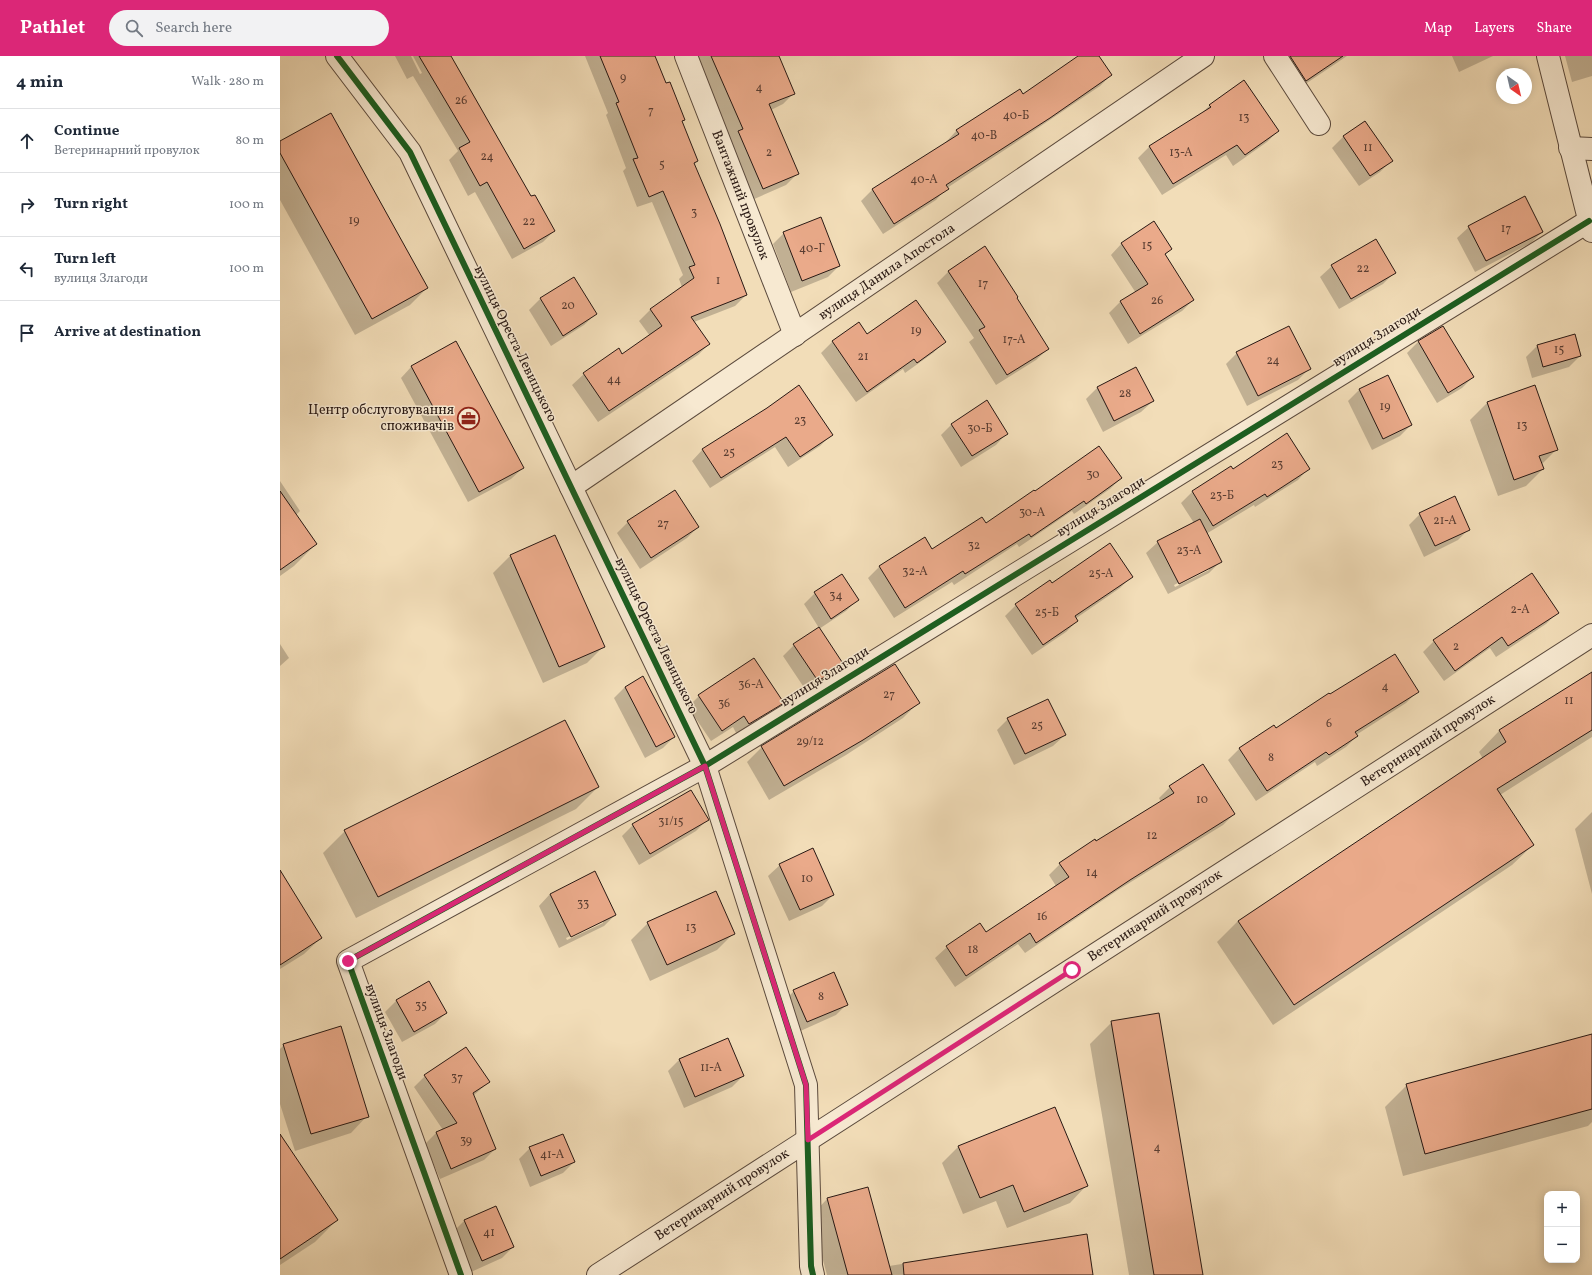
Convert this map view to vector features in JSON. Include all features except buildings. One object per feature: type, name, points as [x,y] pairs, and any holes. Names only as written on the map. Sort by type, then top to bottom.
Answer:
[{"type":"street","name":"вулиця Ореста Левицького","points":[[337,56],[410,152],[705,766],[806,1085],[811,1266],[813,1275]]},
{"type":"street","name":"Вантажний провулок","points":[[686,56],[795,334]]},
{"type":"street","name":"вулиця Данила Апостола","points":[[571,487],[1203,56]]},
{"type":"street","points":[[1275,56],[1319,124]]},
{"type":"street","points":[[1548,56],[1570,148],[1591,226]]},
{"type":"street","points":[[1570,148],[1592,149]]},
{"type":"street","name":"вулиця Злагоди","points":[[461,1275],[348,961],[705,766],[1591,226]]},
{"type":"street","name":"Ветеринарний провулок","points":[[598,1275],[1592,635]]},
{"type":"cycle path","points":[[337,56],[410,152],[705,766],[806,1085],[811,1266],[813,1275]]},
{"type":"cycle path","points":[[461,1275],[348,961],[705,766],[1589,221]]},
{"type":"place","name":"Центр обслуговування споживачів","points":[[469,418]]},
{"type":"route","points":[[348,961],[705,766],[806,1085],[808,1140],[1072,970]]}]
